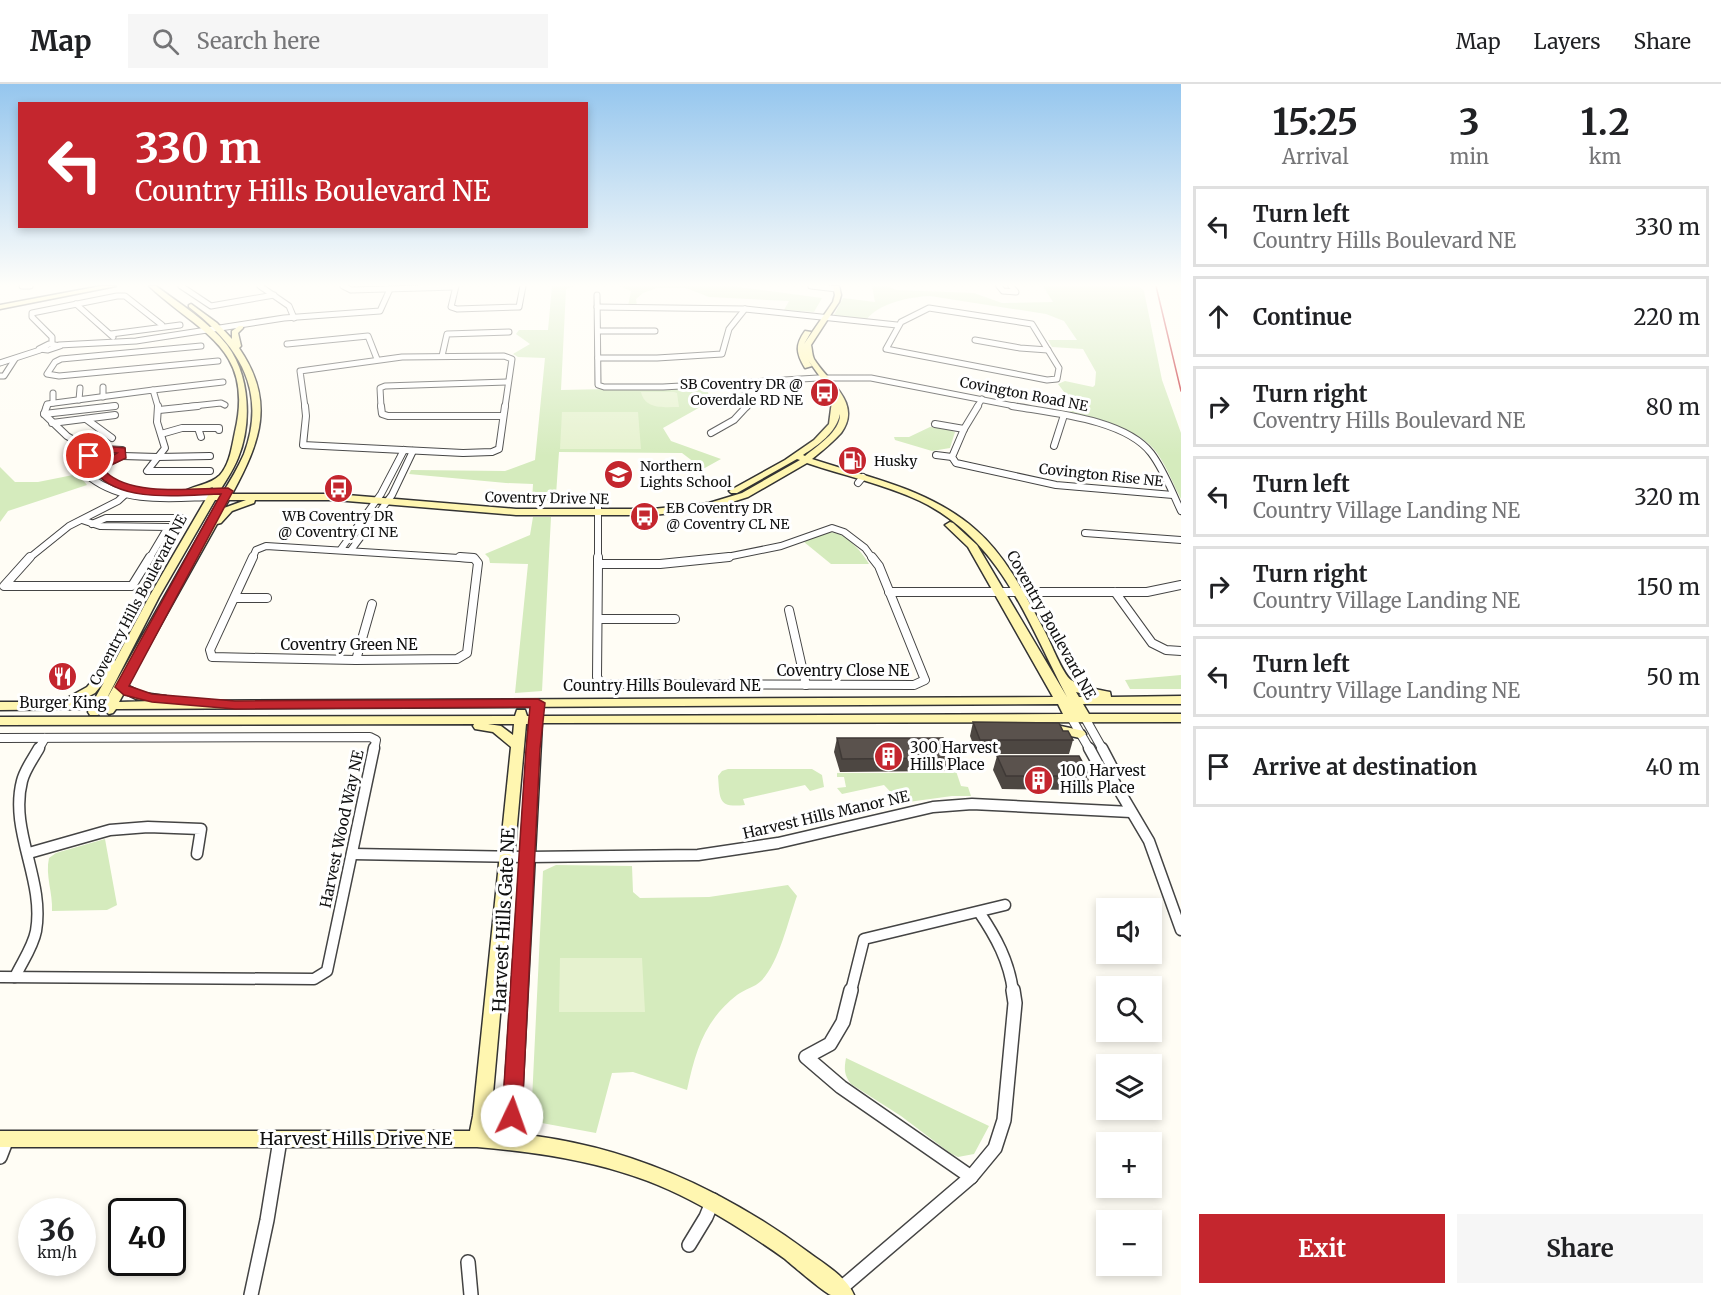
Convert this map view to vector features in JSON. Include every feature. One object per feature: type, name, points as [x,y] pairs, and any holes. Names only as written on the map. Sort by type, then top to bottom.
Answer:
[{"type":"street","points":[[40,350],[39,348],[43,345],[52,343],[58,346]]},
{"type":"street","points":[[0,363],[58,346],[128,343]]},
{"type":"street","name":"Coventry Hills Boulevard NE","points":[[88,721],[154,597],[234,458],[241,426],[242,382],[235,363],[223,343]]},
{"type":"street","name":"Coventry Hills Boulevard NE","points":[[103,721],[206,536],[249,452],[256,420],[256,401],[250,374],[237,347],[231,343]]},
{"type":"street","points":[[236,343],[237,347]]},
{"type":"street","points":[[287,345],[309,343]]},
{"type":"street","points":[[370,343],[376,359]]},
{"type":"street","points":[[442,356],[445,343]]},
{"type":"street","points":[[598,343],[598,358],[722,354],[725,343]]},
{"type":"street","name":"Coventry Drive NE","points":[[213,495],[292,490],[383,497],[459,509],[598,509],[653,512],[710,506],[746,495],[829,435],[837,432],[844,419],[843,404],[821,378],[810,358],[808,343]]},
{"type":"street","points":[[890,343],[886,350],[890,352],[1047,380],[1057,379],[1059,368],[1044,343]]},
{"type":"street","points":[[993,343],[1048,350]]},
{"type":"street","points":[[107,354],[111,345]]},
{"type":"street","points":[[201,346],[61,359],[55,362],[47,374],[59,376],[218,362]]},
{"type":"street","points":[[185,347],[191,364]]},
{"type":"street","points":[[442,356],[509,357],[512,359],[499,449],[492,452],[463,453],[303,446],[306,416],[300,371],[376,359],[442,356]]},
{"type":"street","name":"Covington Road NE","points":[[598,358],[598,385],[604,387],[871,378],[1115,427],[1137,438],[1156,456],[1181,511]]},
{"type":"street","points":[[0,376],[4,375],[15,359]]},
{"type":"street","points":[[44,414],[47,404],[223,382]]},
{"type":"street","points":[[503,416],[388,416],[382,414],[380,388],[507,382]]},
{"type":"street","points":[[711,433],[736,419],[747,408],[750,401],[741,383]]},
{"type":"street","points":[[103,387],[104,397]]},
{"type":"street","points":[[79,400],[80,388]]},
{"type":"street","points":[[153,390],[159,410],[157,422],[165,448],[147,471],[210,471]]},
{"type":"street","points":[[53,393],[53,403]]},
{"type":"street","points":[[952,458],[964,429],[982,399]]},
{"type":"street","points":[[159,410],[221,403],[225,405]]},
{"type":"street","points":[[44,414],[115,406]]},
{"type":"street","points":[[44,414],[71,440],[94,452]]},
{"type":"street","points":[[52,423],[115,415]]},
{"type":"street","points":[[1054,446],[1064,415]]},
{"type":"street","points":[[86,419],[112,438]]},
{"type":"street","points":[[935,424],[964,429]]},
{"type":"street","points":[[161,434],[171,430],[198,428],[219,428],[219,430]]},
{"type":"street","points":[[198,428],[201,437]]},
{"type":"street","points":[[122,456],[122,450],[94,452],[89,456],[88,465],[91,478],[106,489],[126,492],[213,495]]},
{"type":"street","points":[[341,549],[383,497],[404,450]]},
{"type":"street","points":[[351,550],[413,451]]},
{"type":"street","name":"Covington Rise NE","points":[[936,455],[952,458],[956,463],[1056,485],[1173,495]]},
{"type":"street","points":[[210,456],[122,456],[108,463],[100,472],[110,482],[126,492],[188,492],[213,495]]},
{"type":"street","name":"Coventry Boulevard NE","points":[[797,460],[914,495],[947,513],[976,535],[992,554],[1016,592],[1074,701],[1079,719]]},
{"type":"street","points":[[188,492],[206,487],[225,475]]},
{"type":"street","points":[[1007,484],[1012,476]]},
{"type":"street","name":"Coventry Boulevard NE","points":[[860,480],[937,516],[958,531],[972,545],[1061,701],[1079,719]]},
{"type":"street","points":[[82,519],[92,524],[168,527],[132,586],[4,586],[55,536],[82,519],[90,514],[99,512],[126,492]]},
{"type":"street","name":"Coventry Drive NE","points":[[227,494],[383,497]]},
{"type":"street","points":[[206,536],[231,508],[273,496]]},
{"type":"street","name":"Coventry Close NE","points":[[597,564],[660,564],[725,558],[780,546],[832,528],[844,532],[865,548],[879,566],[925,680],[923,683],[914,685],[601,684],[597,677],[597,564],[598,509]]},
{"type":"street","points":[[92,524],[106,518],[181,518]]},
{"type":"street","points":[[1085,533],[1181,540]]},
{"type":"street","name":"Coventry Green NE","points":[[275,546],[341,549],[474,558],[478,563],[466,652],[457,659],[356,660],[212,657],[210,650],[256,550],[275,546]]},
{"type":"street","points":[[154,597],[185,572]]},
{"type":"street","points":[[889,592],[1147,592],[1181,585]]},
{"type":"street","points":[[1115,592],[1152,643],[1166,650],[1181,651]]},
{"type":"street","points":[[235,598],[267,598]]},
{"type":"street","points":[[356,660],[372,604]]},
{"type":"street","points":[[789,609],[806,685]]},
{"type":"street","points":[[598,619],[675,619]]},
{"type":"street","points":[[58,706],[74,701],[91,690],[121,652],[130,645]]},
{"type":"street","points":[[1063,680],[1083,691],[1136,701]]},
{"type":"street","points":[[122,687],[133,694],[146,697],[235,705]]},
{"type":"street","name":"Country Hills Boulevard NE","points":[[0,706],[1181,700]]},
{"type":"street","name":"Harvest Hills Gate NE","points":[[507,1140],[512,1116],[527,857],[528,720],[522,703]]},
{"type":"street","name":"Harvest Hills Gate NE","points":[[477,1139],[482,1116],[517,745],[538,703]]},
{"type":"street","points":[[0,721],[1181,718]]},
{"type":"street","points":[[965,719],[1057,728],[1080,734]]},
{"type":"street","points":[[1079,719],[1080,734],[1100,768],[1113,780],[1149,841],[1181,930]]},
{"type":"street","points":[[1079,719],[1113,769],[1113,780]]},
{"type":"street","points":[[439,721],[496,729],[517,745]]},
{"type":"street","name":"Harvest Wood Way NE","points":[[0,738],[370,736],[376,740],[327,971],[314,979],[0,977]]},
{"type":"street","points":[[15,977],[35,933],[38,895],[20,808],[21,781],[45,738]]},
{"type":"street","name":"Harvest Hills Manor NE","points":[[352,854],[527,857],[710,854],[778,843],[922,809],[962,805],[1131,812]]},
{"type":"street","points":[[29,853],[110,830],[148,827],[201,829],[196,854]]},
{"type":"street","points":[[971,1178],[841,1087],[806,1057],[830,1044],[843,1022],[864,939],[1005,905]]},
{"type":"street","points":[[842,1292],[971,1178],[995,1148],[1004,1120],[1015,1003],[1011,975],[999,942],[979,912]]},
{"type":"street","name":"Harvest Hills Drive NE","points":[[0,1157],[4,1139],[507,1140],[603,1156],[668,1179],[713,1200],[758,1226],[842,1292]]},
{"type":"street","points":[[251,1295],[267,1220],[280,1140]]},
{"type":"street","points":[[689,1245],[706,1217],[713,1200]]},
{"type":"street","points":[[468,1262],[471,1295]]},
{"type":"green space","points":[[528,343],[563,343],[561,390],[706,387],[711,401],[663,428],[671,441],[721,459],[703,469],[682,453],[559,452],[555,501],[532,502],[533,484],[409,474],[411,470],[505,471],[535,460],[545,358],[518,357],[513,354],[530,344]]},
{"type":"green space","points":[[1049,343],[1154,343],[1162,380],[1181,433],[1181,499],[1157,453],[1140,437],[1129,431],[1069,413],[1076,399],[1068,397],[1058,384],[1065,381],[1093,387],[1096,372],[1083,349],[1052,347]]},
{"type":"green space","points":[[641,392],[677,393],[679,407],[651,405],[643,398]]},
{"type":"green space","points":[[562,412],[638,412],[641,449],[560,449]]},
{"type":"green space","points":[[930,427],[945,428],[955,432],[950,448],[932,451],[895,440],[894,437],[909,437]]},
{"type":"green space","points":[[0,467],[15,482],[38,482],[78,474],[87,485],[8,511],[0,522]]},
{"type":"green space","points":[[533,517],[551,517],[542,691],[515,693],[528,564],[490,563],[485,554],[530,535]]},
{"type":"green space","points":[[828,532],[847,538],[869,564],[831,564],[804,542]]},
{"type":"green space","points":[[1181,675],[1181,689],[1130,689],[1125,680]]},
{"type":"green space","points":[[728,769],[812,769],[822,775],[824,787],[810,791],[805,785],[743,799],[745,805],[730,805],[722,801],[720,797],[718,776],[722,771]]},
{"type":"green space","points":[[948,770],[956,771],[961,786],[968,787],[971,796],[952,796],[901,803],[884,785],[842,794],[837,788],[846,787],[844,777],[837,777],[837,773],[949,773]]},
{"type":"green space","points":[[105,839],[117,905],[107,910],[52,911],[49,858],[56,853]]},
{"type":"green space","points":[[556,865],[632,866],[633,892],[640,898],[709,897],[788,885],[797,896],[773,964],[761,981],[737,995],[709,1026],[698,1049],[687,1090],[633,1072],[612,1073],[596,1133],[531,1121],[543,871]]},
{"type":"green space","points":[[560,958],[642,958],[645,1012],[559,1012]]},
{"type":"green space","points":[[846,1058],[989,1126],[974,1154],[958,1157],[950,1153],[901,1116],[851,1084],[845,1072]]},
{"type":"building","points":[[973,722],[1059,723],[1063,731],[1068,731],[1073,740],[980,740]]},
{"type":"building","points":[[837,738],[943,738],[950,758],[842,759]]},
{"type":"building","points":[[997,756],[1079,756],[1090,776],[1006,776]]},
{"type":"railway","points":[[1169,343],[1181,391]]},
{"type":"place","name":"SB Coventry DR @ Coverdale RD NE","points":[[824,392]]},
{"type":"place","name":"Husky","points":[[853,461]]},
{"type":"place","name":"Northern Lights School","points":[[619,474]]},
{"type":"place","name":"WB Coventry DR @ Coventry CI NE","points":[[338,489]]},
{"type":"place","name":"EB Coventry DR @ Coventry CL NE","points":[[645,516]]},
{"type":"place","name":"Burger King","points":[[63,676]]},
{"type":"place","name":"300 Harvest Hills Place","points":[[889,757]]},
{"type":"place","name":"100 Harvest Hills Place","points":[[1039,780]]},
{"type":"route","points":[[89,456],[104,449],[122,450],[122,456],[108,463],[100,472],[110,482],[131,489],[158,492],[228,491],[206,536],[122,687],[129,692],[152,698],[235,705],[538,703],[533,749],[512,1116]]}]
